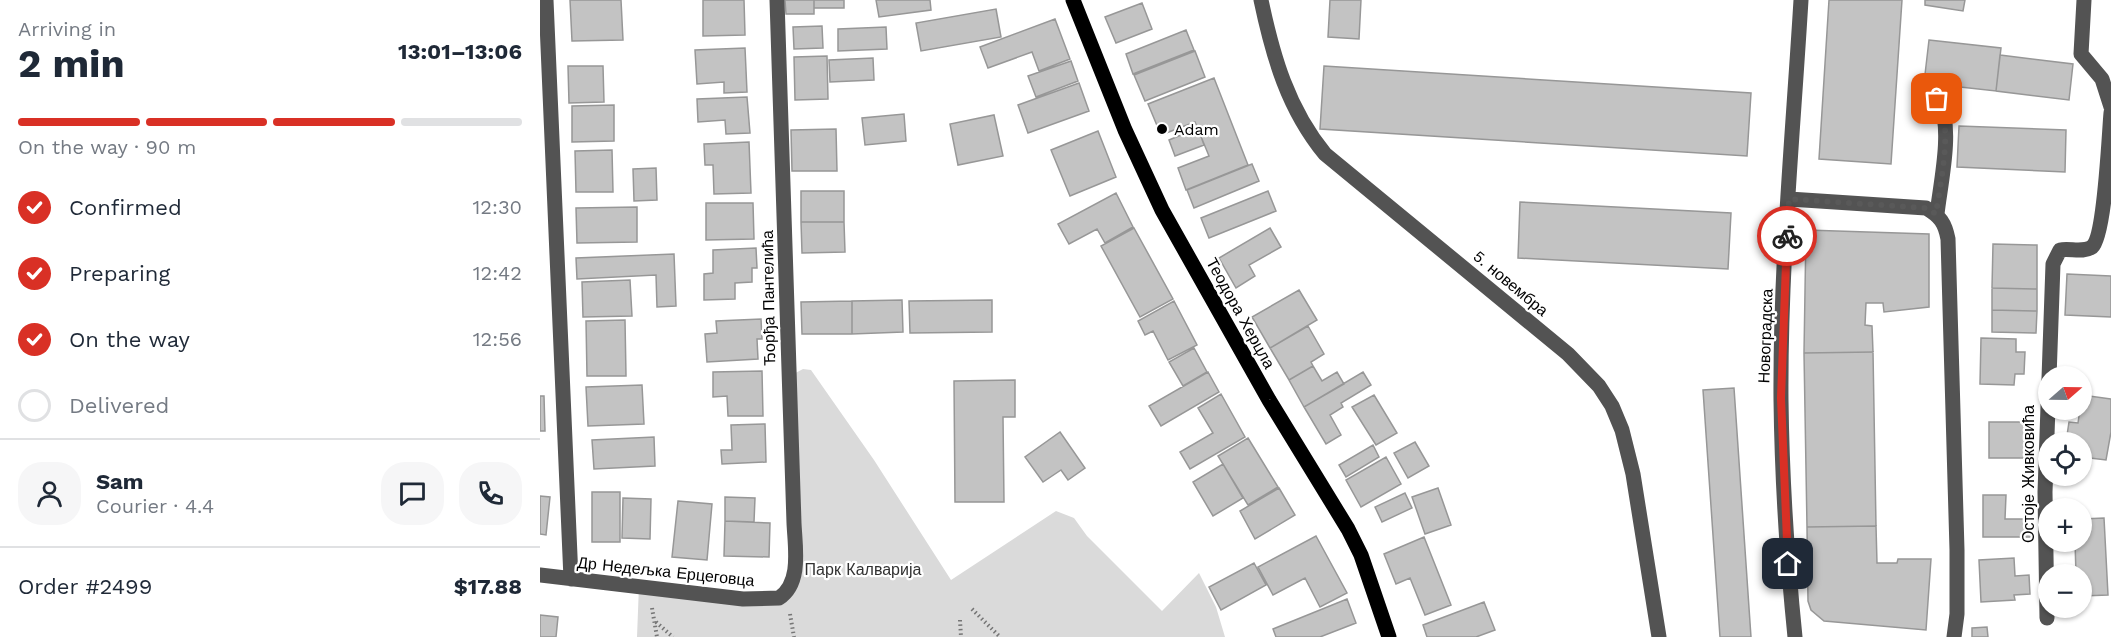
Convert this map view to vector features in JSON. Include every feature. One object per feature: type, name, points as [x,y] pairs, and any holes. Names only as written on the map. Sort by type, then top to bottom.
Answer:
[{"type":"main road","name":"Теодора Херцла","points":[[1073,0],[1125,129],[1162,210],[1269,400],[1348,529],[1368,573],[1389,637]]},
{"type":"street","points":[[546,0],[571,579]]},
{"type":"street","name":"Ђорђа Пантелића","points":[[777,0],[795,534],[794,574],[787,593]]},
{"type":"street","name":"5. новембра","points":[[1261,0],[1275,61],[1288,96],[1307,132],[1326,154],[1568,354],[1599,386],[1612,406],[1633,474],[1659,637]]},
{"type":"street","name":"Новоградска","points":[[1795,637],[1785,524],[1781,398],[1789,199],[1801,0]]},
{"type":"street","points":[[2085,0],[2081,54],[2102,79],[2111,107]]},
{"type":"street","points":[[1925,93],[1937,99],[1943,112],[1945,136],[1936,214]]},
{"type":"street","name":"Остоје Живковића","points":[[2046,564],[2044,492],[2054,258],[2060,250],[2083,250],[2094,244],[2107,207],[2111,113]]},
{"type":"street","points":[[1789,199],[1926,208],[1936,214],[1945,225],[1948,239],[1957,550],[1957,614],[1954,637]]},
{"type":"street","name":"Др Недељка Ерцеговца","points":[[540,575],[743,599],[779,598],[787,593]]},
{"type":"path","points":[[646,586],[657,637]]},
{"type":"path","points":[[972,609],[1000,637]]},
{"type":"path","points":[[960,620],[961,637]]},
{"type":"path","points":[[655,621],[673,637]]},
{"type":"green space","name":"Парк Калварија","points":[[803,369],[811,370],[874,460],[951,580],[1056,511],[1074,518],[1087,536],[1162,611],[1199,573],[1216,607],[1225,637],[637,637],[639,585],[764,600],[791,586],[788,377]]},
{"type":"building","points":[[570,0],[621,0],[623,40],[572,41]]},
{"type":"building","points":[[703,0],[744,0],[745,35],[703,36]]},
{"type":"building","points":[[785,0],[814,0],[814,14],[786,14]]},
{"type":"building","points":[[814,0],[844,0],[844,8],[814,8]]},
{"type":"building","points":[[876,0],[930,0],[931,10],[879,17]]},
{"type":"building","points":[[1330,0],[1361,0],[1359,39],[1328,37]]},
{"type":"building","points":[[1829,0],[1902,0],[1891,164],[1819,159]]},
{"type":"building","points":[[1925,0],[1965,0],[1963,11],[1925,5]]},
{"type":"building","points":[[1142,3],[1152,29],[1116,43],[1105,17]]},
{"type":"building","points":[[996,9],[1001,37],[921,51],[916,23]]},
{"type":"building","points":[[1055,19],[1070,59],[1039,71],[1032,52],[988,68],[980,47]]},
{"type":"building","points":[[822,26],[823,48],[794,49],[793,27]]},
{"type":"building","points":[[886,27],[887,49],[838,51],[838,29]]},
{"type":"building","points":[[1186,30],[1194,50],[1133,74],[1126,54]]},
{"type":"building","points":[[1929,40],[2001,48],[1996,91],[1924,83]]},
{"type":"building","points":[[745,48],[747,92],[724,93],[724,82],[697,84],[695,50]]},
{"type":"building","points":[[1195,51],[1205,77],[1145,101],[1134,75]]},
{"type":"building","points":[[2000,55],[2073,64],[2069,100],[1996,91]]},
{"type":"building","points":[[827,56],[828,99],[795,100],[794,57]]},
{"type":"building","points":[[873,58],[874,80],[830,82],[829,60]]},
{"type":"building","points":[[1071,61],[1078,81],[1036,97],[1028,76]]},
{"type":"building","points":[[568,66],[603,66],[604,102],[569,103]]},
{"type":"building","points":[[1324,66],[1751,93],[1747,156],[1320,129]]},
{"type":"building","points":[[1214,78],[1248,165],[1186,190],[1178,168],[1209,156],[1195,122],[1161,135],[1148,104]]},
{"type":"building","points":[[1079,83],[1089,111],[1028,133],[1018,105]]},
{"type":"building","points":[[747,97],[750,133],[726,134],[725,120],[698,122],[697,99]]},
{"type":"building","points":[[614,105],[614,141],[572,142],[572,106]]},
{"type":"building","points":[[904,114],[906,141],[865,145],[862,118]]},
{"type":"building","points":[[994,115],[1003,156],[958,165],[950,124]]},
{"type":"building","points":[[1959,126],[2066,130],[2065,172],[1957,167]]},
{"type":"building","points":[[1198,128],[1204,145],[1175,156],[1169,140]]},
{"type":"building","points":[[836,129],[837,171],[792,171],[791,130]]},
{"type":"building","points":[[1098,131],[1116,177],[1070,196],[1051,150]]},
{"type":"building","points":[[749,142],[751,193],[714,194],[713,165],[705,165],[704,144]]},
{"type":"building","points":[[612,150],[613,192],[576,192],[575,151]]},
{"type":"building","points":[[1252,164],[1259,181],[1194,208],[1187,190]]},
{"type":"building","points":[[656,168],[657,200],[634,201],[633,169]]},
{"type":"building","points":[[801,191],[844,191],[844,222],[801,222]]},
{"type":"building","points":[[1268,191],[1276,211],[1209,238],[1201,218]]},
{"type":"building","points":[[1116,193],[1133,227],[1105,243],[1097,229],[1069,244],[1058,224]]},
{"type":"building","points":[[1520,202],[1731,213],[1728,269],[1518,258]]},
{"type":"building","points":[[706,203],[753,203],[754,239],[706,240]]},
{"type":"building","points":[[637,207],[637,242],[577,243],[576,208]]},
{"type":"building","points":[[801,222],[844,222],[845,252],[802,253]]},
{"type":"building","points":[[1134,228],[1173,299],[1140,317],[1101,246]]},
{"type":"building","points":[[1270,228],[1281,247],[1249,265],[1255,276],[1236,288],[1219,258]]},
{"type":"building","points":[[1806,230],[1929,234],[1929,307],[1884,312],[1883,303],[1866,303],[1865,325],[1872,326],[1873,352],[1804,353]]},
{"type":"building","points":[[1993,244],[2037,245],[2037,289],[1992,288]]},
{"type":"building","points":[[756,248],[757,268],[752,268],[752,282],[735,283],[735,299],[704,300],[704,274],[713,273],[713,250]]},
{"type":"building","points":[[674,254],[676,306],[657,307],[656,275],[577,279],[576,258]]},
{"type":"building","points":[[2067,274],[2111,276],[2111,317],[2065,315]]},
{"type":"building","points":[[630,280],[632,316],[583,317],[582,282]]},
{"type":"building","points":[[1992,288],[2037,289],[2037,311],[1992,310]]},
{"type":"building","points":[[1299,290],[1317,320],[1270,348],[1252,317]]},
{"type":"building","points":[[902,300],[903,332],[852,334],[852,301]]},
{"type":"building","points":[[992,300],[992,332],[910,333],[909,301]]},
{"type":"building","points":[[852,301],[852,334],[802,334],[801,302]]},
{"type":"building","points":[[1174,301],[1197,345],[1168,360],[1153,331],[1145,335],[1138,321]]},
{"type":"building","points":[[1992,310],[2037,311],[2036,333],[1992,332]]},
{"type":"building","points":[[761,319],[762,339],[757,339],[758,359],[707,362],[705,334],[717,333],[716,321]]},
{"type":"building","points":[[625,320],[626,376],[587,376],[586,321]]},
{"type":"building","points":[[1308,326],[1324,354],[1311,362],[1313,366],[1289,380],[1270,348]]},
{"type":"building","points":[[1981,338],[2016,339],[2016,352],[2025,352],[2024,374],[2015,374],[2014,385],[1980,384]]},
{"type":"building","points":[[1194,348],[1207,372],[1183,386],[1169,362]]},
{"type":"building","points":[[1873,352],[1876,526],[1807,527],[1804,353]]},
{"type":"building","points":[[1313,366],[1322,381],[1337,372],[1344,384],[1304,407],[1289,380]]},
{"type":"building","points":[[762,371],[763,416],[728,416],[727,396],[713,397],[713,372]]},
{"type":"building","points":[[1208,372],[1219,392],[1161,426],[1149,406]]},
{"type":"building","points":[[1363,372],[1371,385],[1341,403],[1343,407],[1330,415],[1341,435],[1326,444],[1304,407]]},
{"type":"building","points":[[1015,380],[1015,417],[1003,417],[1004,502],[955,502],[954,381]]},
{"type":"building","points":[[642,385],[644,424],[588,426],[586,387]]},
{"type":"building","points":[[1734,388],[1751,637],[1720,637],[1703,390]]},
{"type":"building","points":[[1221,394],[1245,437],[1190,469],[1180,452],[1213,433],[1198,408]]},
{"type":"building","points":[[1374,395],[1397,433],[1376,445],[1352,407]]},
{"type":"building","points":[[540,396],[544,396],[545,431],[540,431]]},
{"type":"building","points":[[2092,396],[2111,399],[2111,432],[2106,460],[2092,458],[2092,432],[2068,432],[2069,422],[2078,423],[2078,420],[2092,420]]},
{"type":"building","points":[[1989,422],[2026,422],[2026,458],[1989,458]]},
{"type":"building","points":[[765,424],[766,462],[722,464],[721,450],[732,450],[731,425]]},
{"type":"building","points":[[1060,432],[1085,468],[1068,480],[1061,470],[1043,482],[1025,457]]},
{"type":"building","points":[[654,437],[655,466],[594,469],[592,440]]},
{"type":"building","points":[[1248,438],[1278,487],[1248,505],[1218,456]]},
{"type":"building","points":[[1415,442],[1429,466],[1408,478],[1394,453]]},
{"type":"building","points":[[1373,445],[1379,457],[1346,477],[1339,465]]},
{"type":"building","points":[[1386,457],[1401,484],[1361,507],[1346,480]]},
{"type":"building","points":[[1223,464],[1243,498],[1213,516],[1193,482]]},
{"type":"building","points":[[1279,488],[1295,515],[1255,539],[1240,511]]},
{"type":"building","points":[[1438,488],[1451,525],[1425,534],[1412,497]]},
{"type":"building","points":[[592,492],[620,492],[620,542],[592,542]]},
{"type":"building","points":[[1405,493],[1412,508],[1382,522],[1375,507]]},
{"type":"building","points":[[1983,495],[2006,495],[2005,519],[2033,519],[2033,537],[1983,537]]},
{"type":"building","points":[[540,496],[550,497],[546,535],[540,534]]},
{"type":"building","points":[[725,497],[755,498],[754,522],[725,521]]},
{"type":"building","points":[[623,498],[651,499],[650,539],[622,538]]},
{"type":"building","points":[[678,501],[712,504],[707,560],[672,557]]},
{"type":"building","points":[[2104,518],[2108,595],[2092,596],[2092,564],[2076,564],[2075,552],[2092,552],[2092,519]]},
{"type":"building","points":[[725,521],[770,523],[769,557],[724,556]]},
{"type":"building","points":[[1876,526],[1877,563],[1897,563],[1898,559],[1931,559],[1926,630],[1824,621],[1811,610],[1808,601],[1807,527]]},
{"type":"building","points":[[1316,536],[1347,593],[1320,607],[1305,578],[1273,595],[1258,567]]},
{"type":"building","points":[[1424,537],[1451,605],[1425,615],[1410,578],[1396,584],[1384,554]]},
{"type":"building","points":[[2014,558],[2015,576],[2029,575],[2030,594],[2014,595],[2015,600],[1981,602],[1979,560]]},
{"type":"building","points":[[1254,563],[1266,585],[1221,610],[1209,587]]},
{"type":"building","points":[[1347,599],[1356,623],[1320,637],[1276,637],[1273,629]]},
{"type":"building","points":[[1484,602],[1495,630],[1476,637],[1427,637],[1423,625]]},
{"type":"building","points":[[540,615],[558,617],[556,637],[540,637]]},
{"type":"building","points":[[1987,627],[1988,637],[1972,637],[1972,628]]},
{"type":"way so far","points":[[1787,236],[1789,199],[1926,208],[1936,214],[1945,136],[1943,112],[1937,99]]},
{"type":"place","name":"Adam","points":[[1162,129]]},
{"type":"route","points":[[1787,236],[1781,398],[1788,564]]}]
